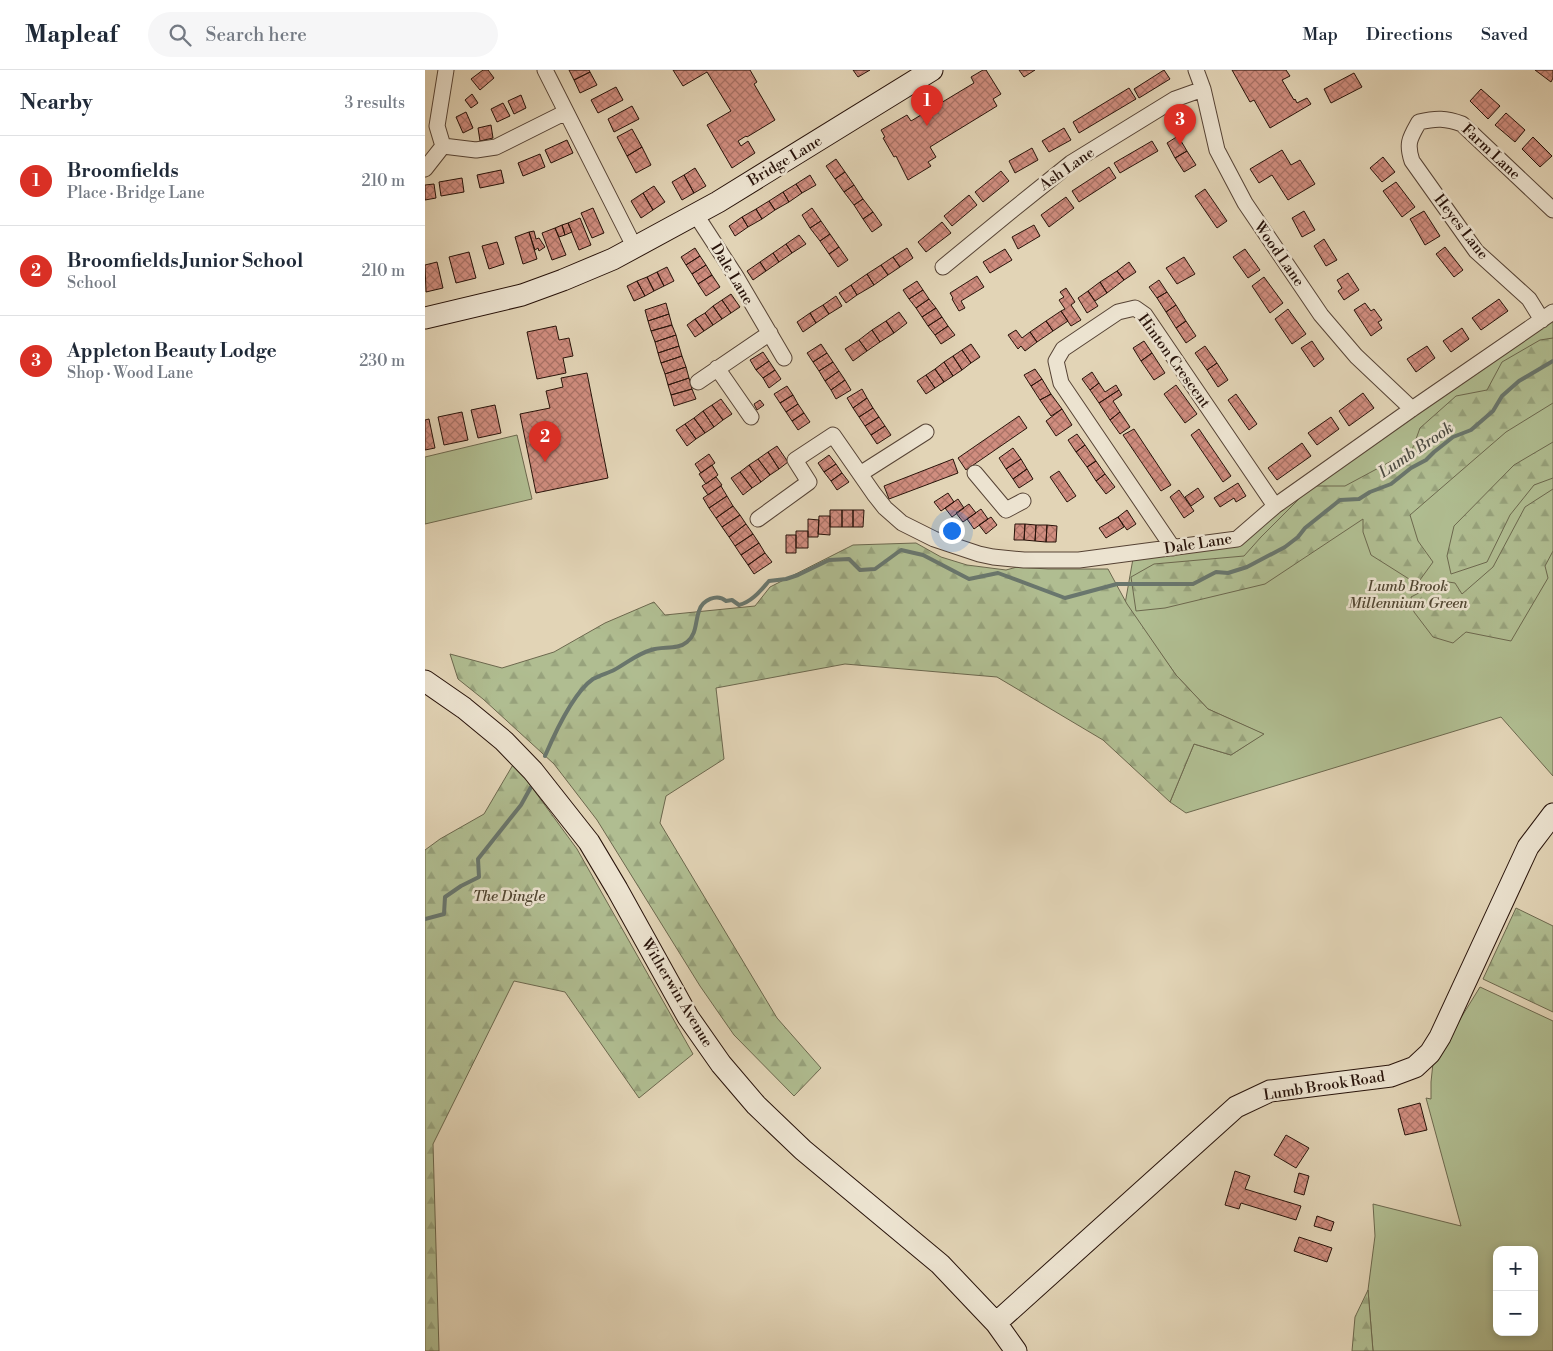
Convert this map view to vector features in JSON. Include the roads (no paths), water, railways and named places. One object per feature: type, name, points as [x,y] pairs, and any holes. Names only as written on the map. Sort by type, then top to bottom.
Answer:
[{"type":"street","points":[[443,146],[437,126],[446,70]]},
{"type":"street","points":[[545,70],[635,248]]},
{"type":"street","name":"Bridge Lane","points":[[425,318],[522,295],[613,259],[696,215],[932,70]]},
{"type":"street","name":"Wood Lane","points":[[1196,70],[1203,89],[1214,140],[1219,154],[1245,204],[1321,315],[1356,356],[1412,409]]},
{"type":"street","name":"Ash Lane","points":[[943,267],[1071,163],[1175,99],[1203,89]]},
{"type":"street","points":[[443,146],[477,150],[496,147],[566,112]]},
{"type":"street","name":"Farm Lane","points":[[1419,122],[1436,118],[1448,118],[1463,124],[1553,210]]},
{"type":"street","name":"Heyes Lane","points":[[1419,122],[1409,140],[1409,152],[1412,161],[1475,251],[1547,316]]},
{"type":"street","points":[[425,169],[443,146]]},
{"type":"street","name":"Dale Lane","points":[[696,215],[784,358]]},
{"type":"street","name":"Hinton Crescent","points":[[1173,548],[1061,383],[1056,361],[1063,349],[1117,312],[1135,308],[1145,315],[1275,506]]},
{"type":"street","name":"Dale Lane","points":[[758,519],[809,482],[795,460],[833,434],[885,508],[902,524],[934,538],[993,558],[1079,560],[1237,539],[1275,506],[1547,316]]},
{"type":"street","points":[[697,382],[770,333]]},
{"type":"street","points":[[717,368],[751,417]]},
{"type":"street","points":[[860,474],[926,432]]},
{"type":"street","points":[[975,473],[1006,510],[1023,501]]},
{"type":"street","name":"Witherwin Avenue","points":[[425,681],[464,708],[504,741],[533,771],[589,842],[613,880],[688,1017],[721,1064],[756,1105],[803,1150],[940,1264],[996,1323],[1016,1351]]},
{"type":"street","name":"Lumb Brook Road","points":[[996,1323],[1236,1106],[1270,1091],[1391,1076],[1415,1067],[1430,1053],[1440,1037],[1528,847],[1553,814]]},
{"type":"waterway","name":"Lumb Brook","points":[[545,756],[565,714],[586,685],[593,679],[614,670],[646,652],[675,647],[687,642],[694,632],[701,607],[710,599],[732,600],[739,605],[752,598],[769,581],[798,575],[829,560],[849,559],[860,570],[875,569],[901,550],[923,555],[969,579],[998,573],[1065,598],[1117,584],[1193,584],[1216,572],[1228,573],[1247,567],[1285,547],[1340,500],[1359,499],[1370,492],[1391,484],[1411,468],[1426,460],[1453,437],[1471,430],[1493,411],[1502,396],[1519,381],[1553,361]]},
{"type":"waterway","points":[[425,919],[444,914],[445,897],[479,877],[478,859],[521,805],[531,787]]},
{"type":"place","name":"Broomfields","points":[[927,126]]},
{"type":"place","name":"Appleton Beauty Lodge","points":[[1180,145]]},
{"type":"place","name":"Broomfields Junior School","points":[[545,462]]},
{"type":"park label","name":"Lumb Brook Millennium Green","points":[[1408,594]]},
{"type":"park label","name":"The Dingle","points":[[509,896]]}]
